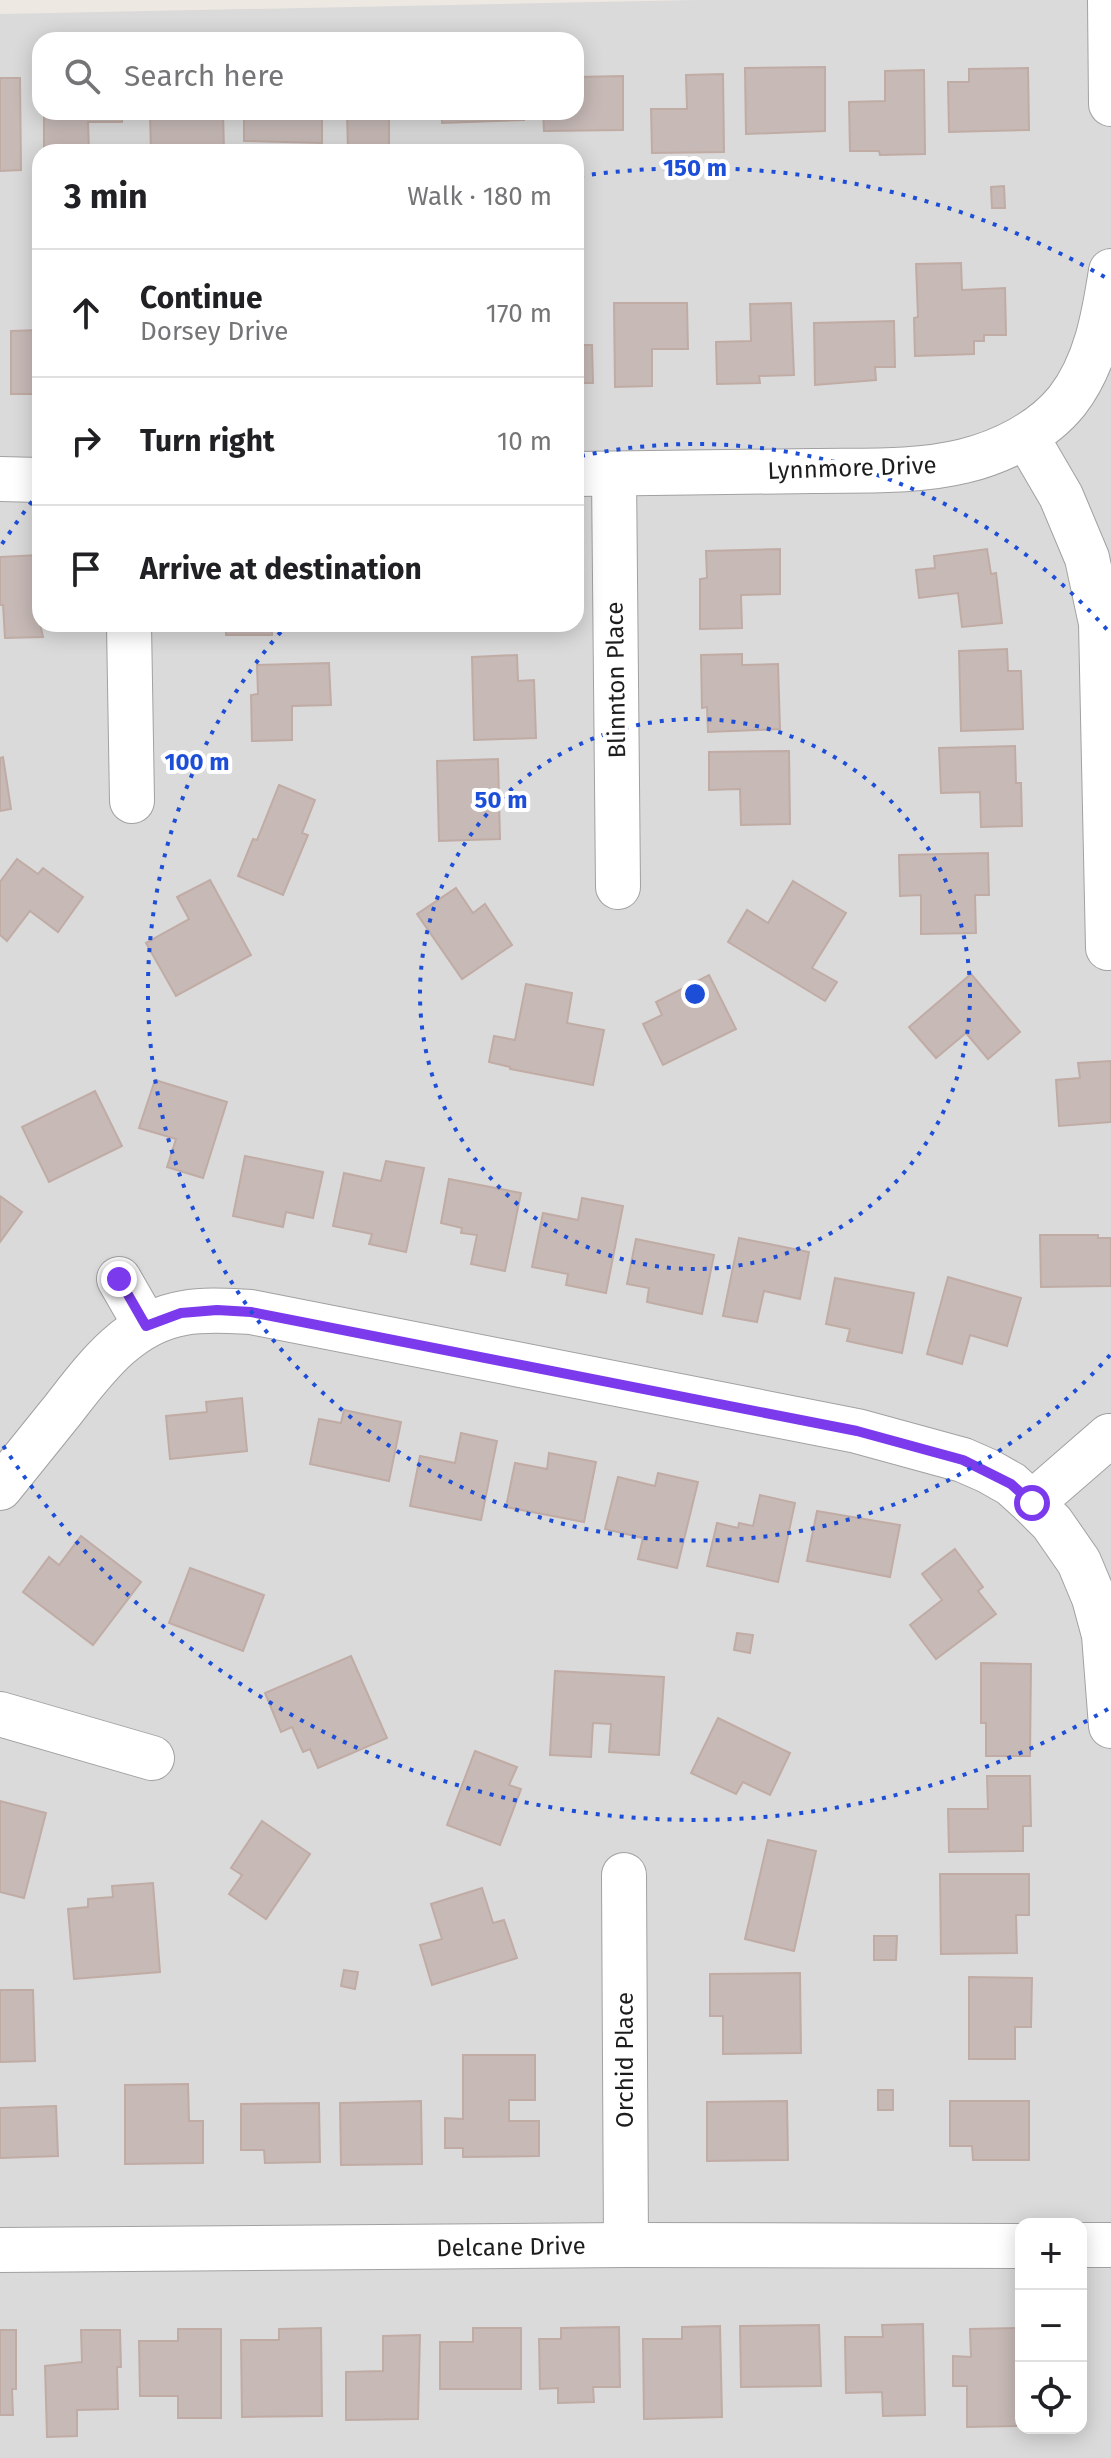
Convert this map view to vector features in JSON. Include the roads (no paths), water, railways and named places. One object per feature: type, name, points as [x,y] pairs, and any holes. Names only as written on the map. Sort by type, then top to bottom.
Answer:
[{"type":"street","points":[[1110,0],[1111,104]]},
{"type":"street","name":"Lynnmore Drive","points":[[595,474],[931,467],[997,451],[1026,436],[1067,401],[1092,357],[1105,311],[1111,271]]},
{"type":"street","points":[[1026,436],[1061,496],[1087,558],[1101,623],[1108,948]]},
{"type":"street","name":"Blinnton Place","points":[[595,474],[618,887]]},
{"type":"street","points":[[0,479],[32,480]]},
{"type":"street","points":[[129,632],[132,801]]},
{"type":"street","points":[[119,1279],[146,1326]]},
{"type":"street","points":[[0,1488],[97,1365],[119,1344],[146,1326],[181,1313],[217,1310],[251,1312],[842,1428],[963,1460],[1011,1484],[1052,1523],[1079,1562],[1094,1598],[1104,1635],[1111,1726]]},
{"type":"street","points":[[1032,1503],[1109,1436]]},
{"type":"street","points":[[0,1714],[152,1758]]},
{"type":"street","name":"Orchid Place","points":[[624,1875],[626,2245]]},
{"type":"street","name":"Delcane Drive","points":[[0,2250],[626,2245],[1015,2246]]},
{"type":"street","points":[[1087,2245],[1111,2245]]}]
